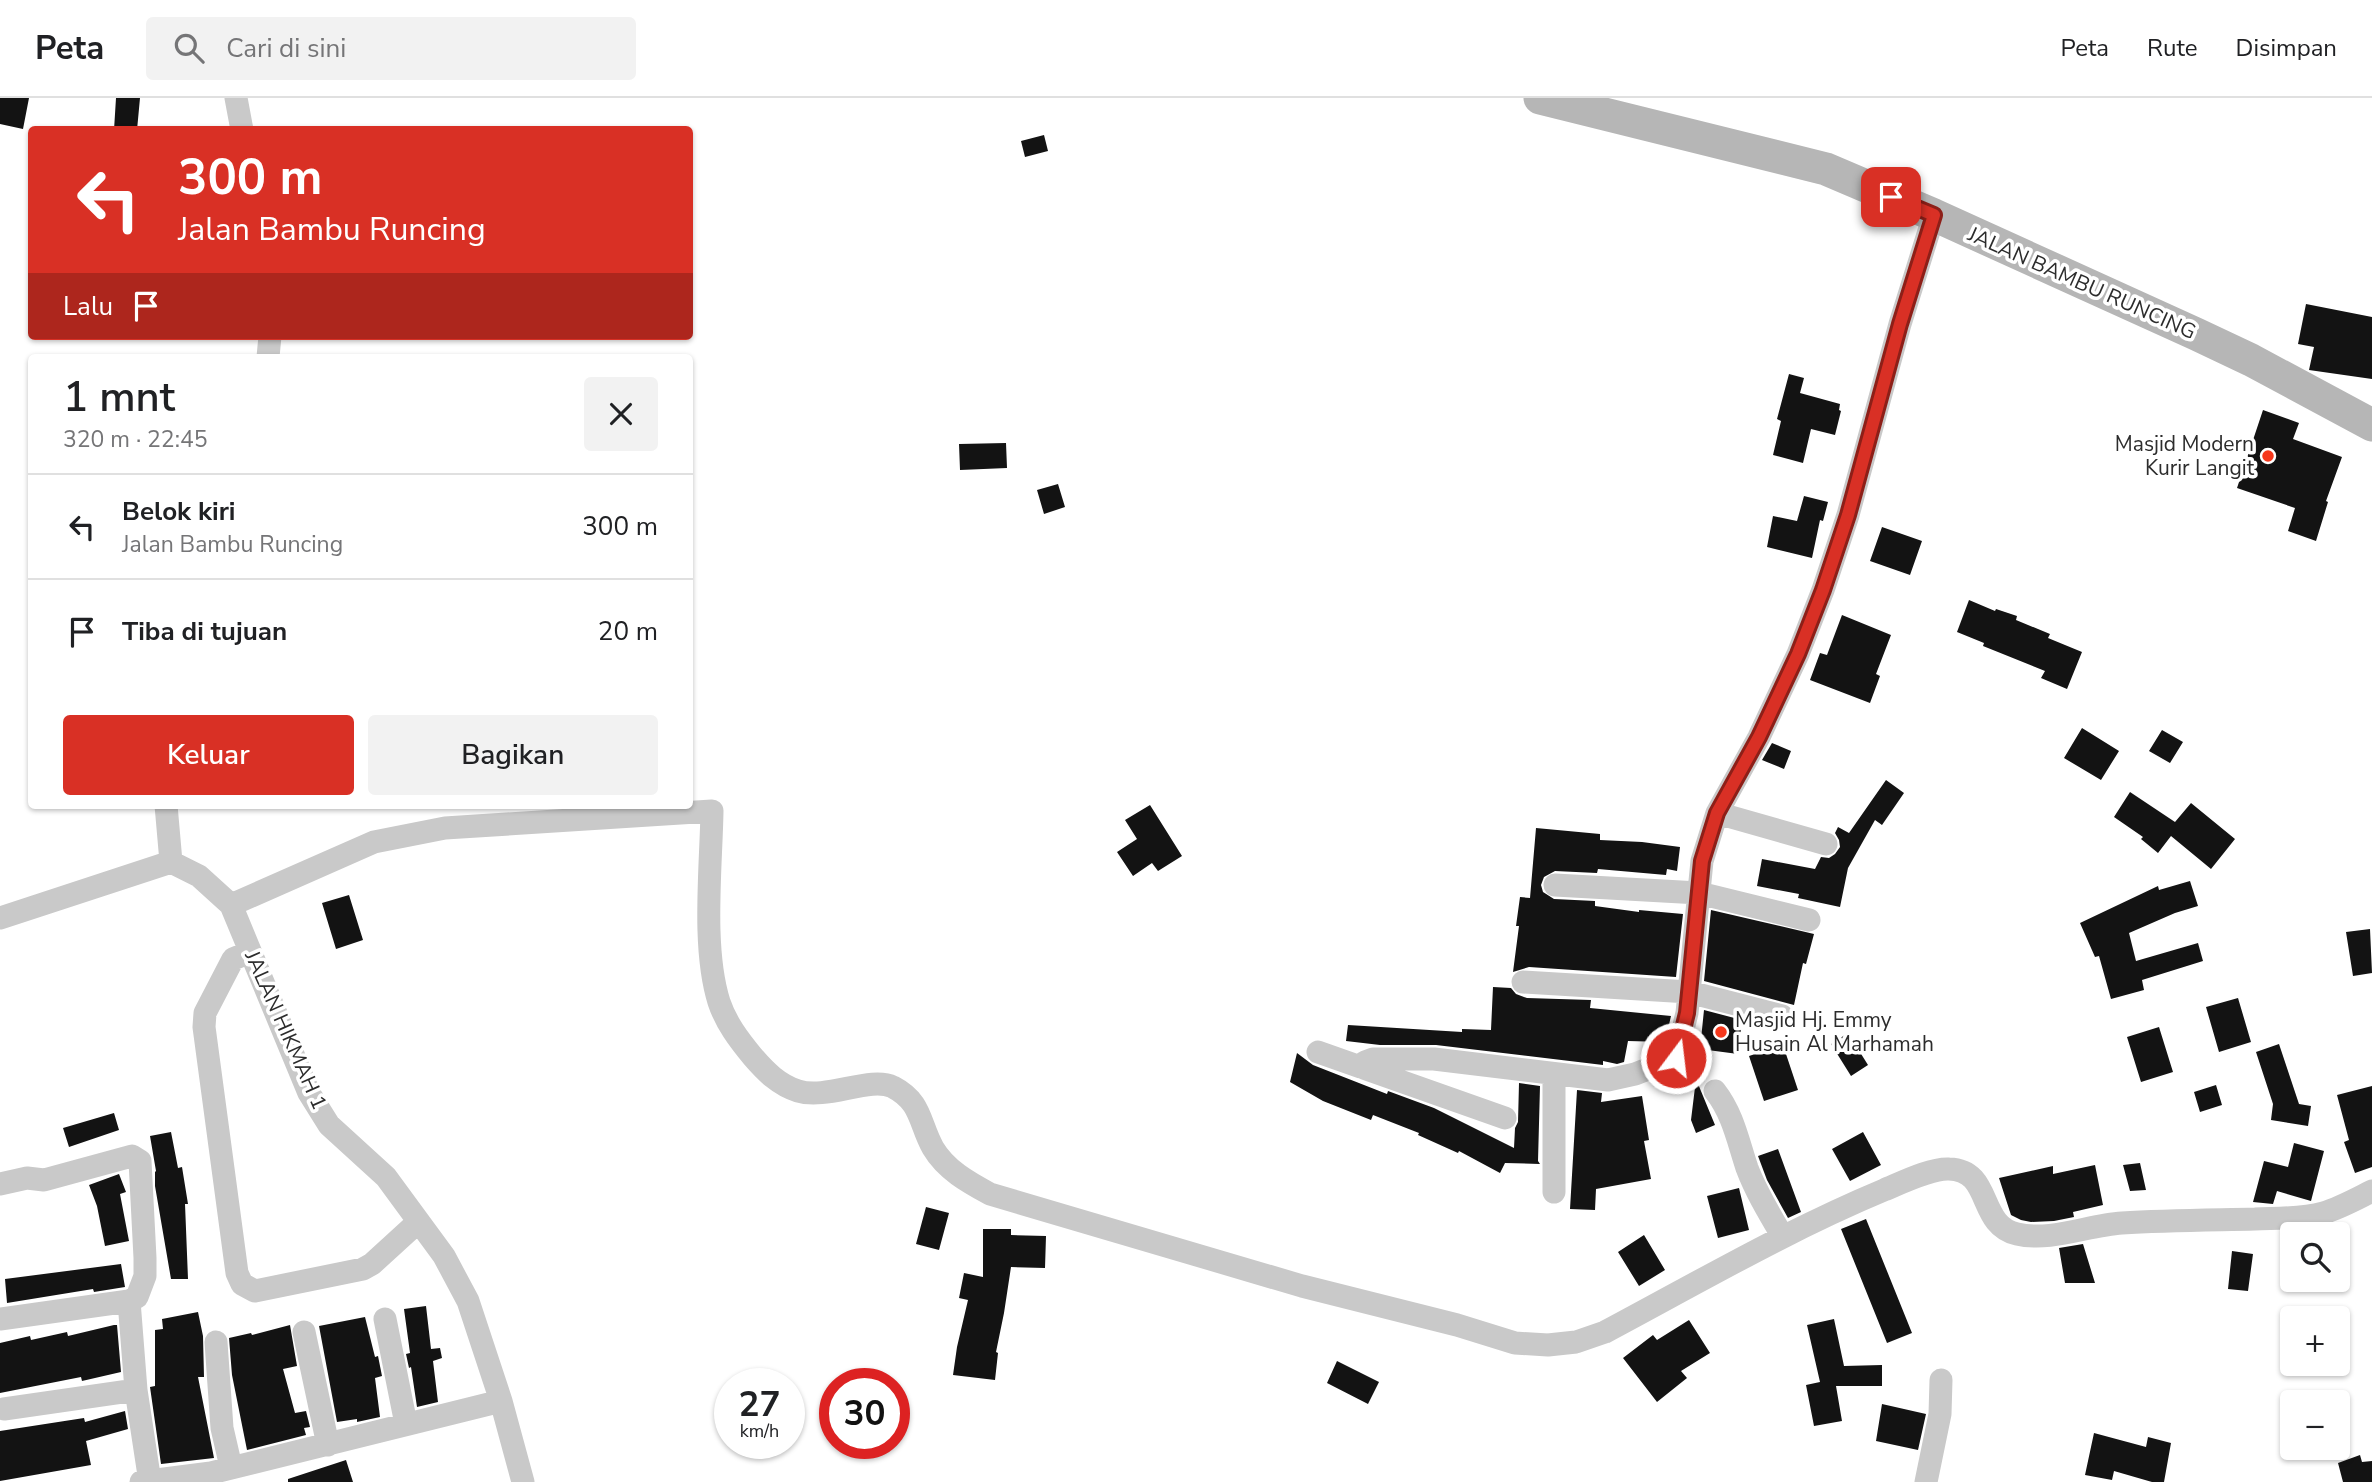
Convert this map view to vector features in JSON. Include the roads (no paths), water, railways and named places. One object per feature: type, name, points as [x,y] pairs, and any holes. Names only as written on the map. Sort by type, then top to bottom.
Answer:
[{"type":"street","points":[[236,98],[241,126]]},
{"type":"street","name":"JALAN BAMBU RUNCING","points":[[1540,98],[1826,169],[1934,215],[2251,360],[2372,425]]},
{"type":"street","points":[[1361,1067],[1373,1059],[1434,1059],[1608,1080],[1635,1074],[1676,1058],[1687,1013],[1702,861],[1717,813],[1759,737],[1798,654],[1823,590],[1848,515],[1900,324],[1934,215]]},
{"type":"street","points":[[0,918],[171,862],[166,809]]},
{"type":"street","points":[[231,905],[374,842],[399,836],[458,827],[712,811],[712,969],[719,1004],[736,1037],[783,1086],[803,1093],[827,1093],[890,1085],[907,1095],[918,1109],[933,1149],[957,1176],[990,1194],[1303,1286],[1457,1325],[1515,1343],[1548,1345],[1576,1342],[1605,1332],[1783,1237],[1870,1196],[1947,1168],[1972,1175],[1995,1222],[2017,1234],[2046,1235],[2119,1223],[2321,1214],[2372,1191]]},
{"type":"street","points":[[1717,813],[1826,844]]},
{"type":"street","name":"JALAN HIKMAH 1","points":[[171,862],[199,876],[231,905],[309,1093],[329,1125],[386,1177],[444,1256],[468,1301],[501,1401],[523,1482]]},
{"type":"street","points":[[1555,885],[1699,893],[1809,920]]},
{"type":"street","points":[[250,952],[233,959],[205,1013],[204,1027],[237,1273],[242,1284],[255,1291],[363,1269],[418,1222]]},
{"type":"street","points":[[1523,982],[1689,992],[1782,1016]]},
{"type":"street","points":[[1318,1052],[1505,1118]]},
{"type":"street","points":[[1554,1075],[1554,1192]]},
{"type":"street","points":[[1715,1091],[1733,1123],[1748,1170],[1764,1205],[1783,1237]]},
{"type":"street","points":[[0,1184],[27,1178],[44,1180],[128,1157],[138,1158],[145,1244],[145,1276],[137,1297],[129,1301],[0,1319]]},
{"type":"street","points":[[129,1301],[147,1482],[211,1473],[501,1401]]},
{"type":"street","points":[[385,1319],[406,1424]]},
{"type":"street","points":[[304,1332],[328,1445]]},
{"type":"street","points":[[216,1342],[222,1428],[231,1467]]},
{"type":"street","points":[[1926,1482],[1940,1415],[1941,1380]]},
{"type":"street","points":[[4,1409],[136,1390]]},
{"type":"place","name":"Masjid Modern Kurir Langit","points":[[2268,456]]},
{"type":"place","name":"Masjid Hj. Emmy Husain Al Marhamah","points":[[1721,1032]]}]
